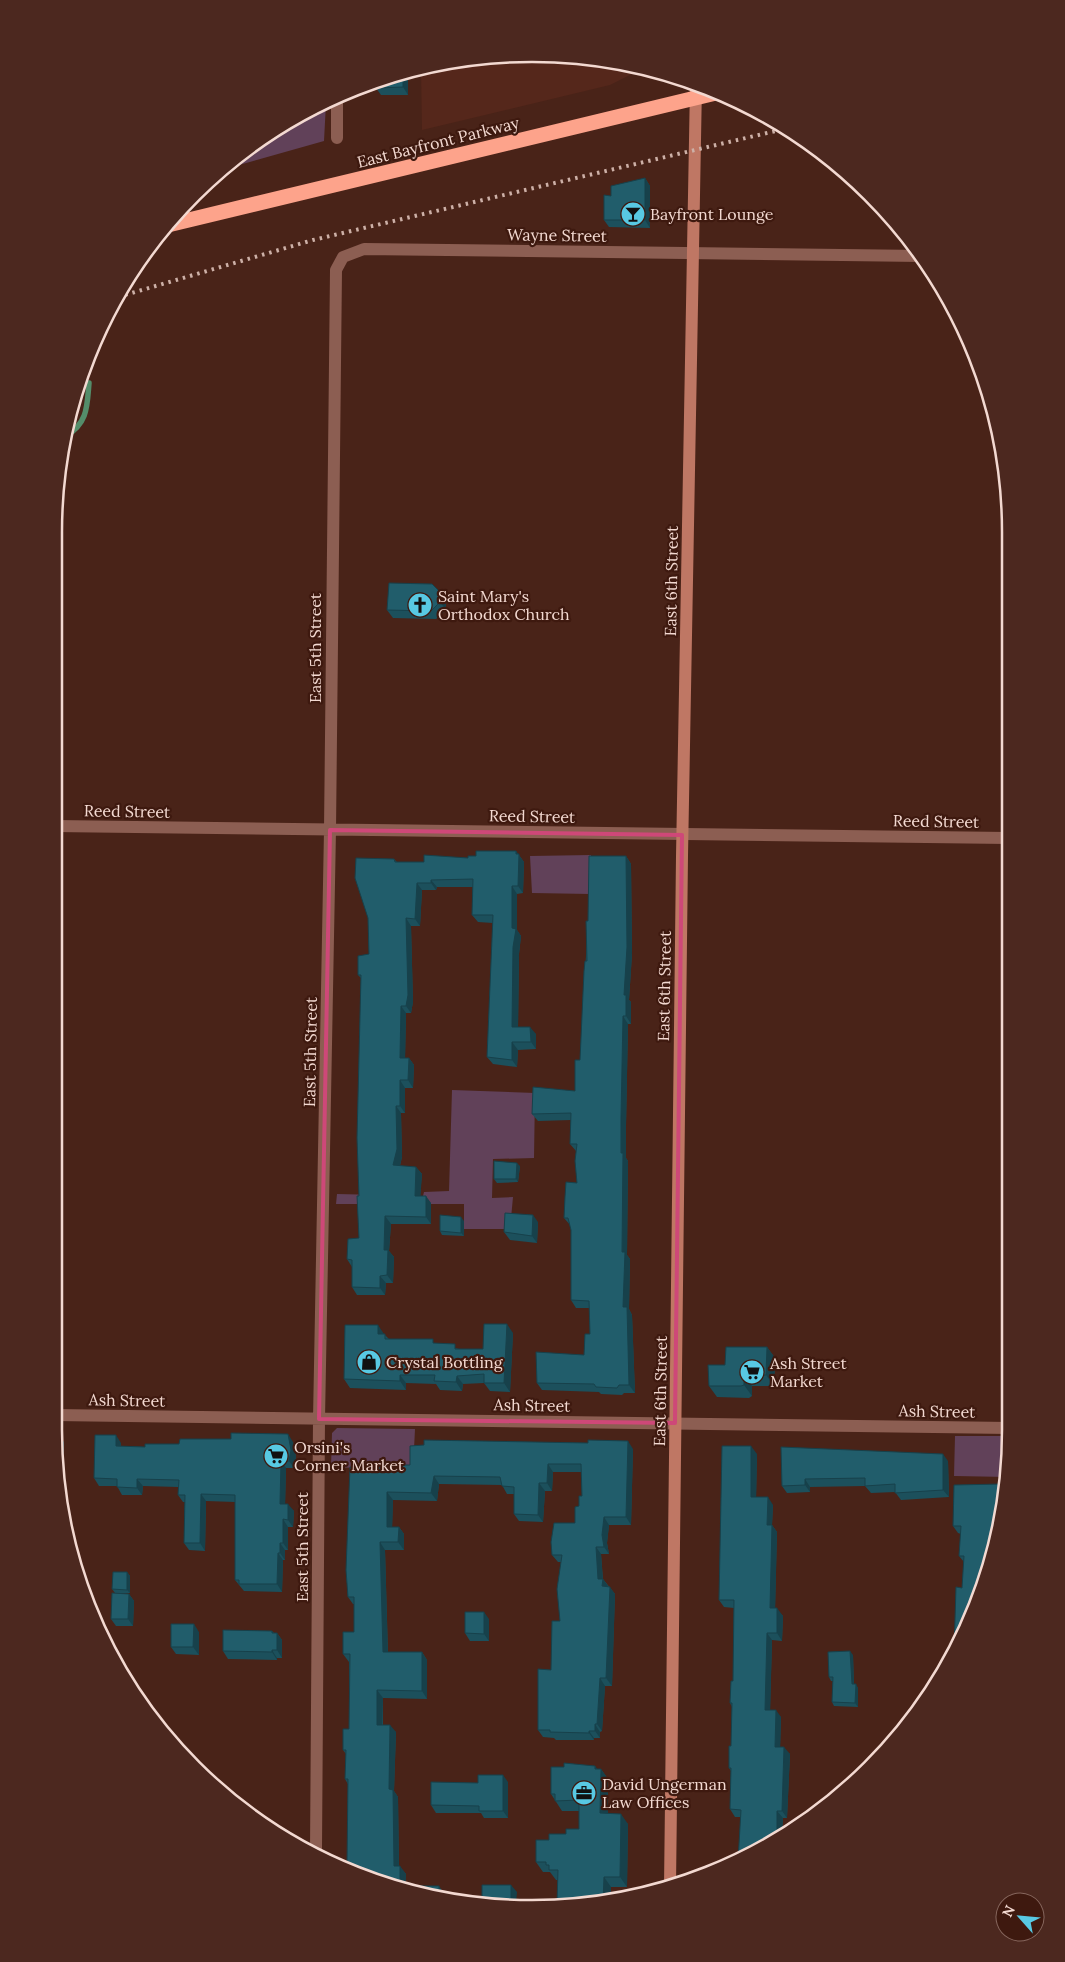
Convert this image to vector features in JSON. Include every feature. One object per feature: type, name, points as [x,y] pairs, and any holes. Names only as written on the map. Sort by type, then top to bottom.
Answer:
[{"type":"highway","name":"East Bayfront Parkway","points":[[180,222],[695,91]]},
{"type":"main road","name":"East 6th Street","points":[[670,1879],[682,835],[695,253],[696,92]]},
{"type":"street","points":[[337,138],[338,105]]},
{"type":"street","name":"Wayne Street","points":[[343,257],[364,249],[912,256]]},
{"type":"street","name":"East 5th Street","points":[[316,1847],[319,1419],[330,830],[336,270],[343,257]]},
{"type":"street","name":"Reed Street","points":[[62,826],[1002,838]]},
{"type":"street","name":"Ash Street","points":[[62,1415],[1002,1428]]},
{"type":"highlighted area","points":[[330,830],[682,835],[675,1423],[319,1419]]},
{"type":"shaded area","points":[[532,62],[594,67],[632,74],[610,85],[422,130],[421,77],[471,67]]},
{"type":"shaded area","points":[[326,111],[324,141],[241,164],[271,142]]},
{"type":"shaded area","points":[[591,855],[590,894],[532,893],[530,856]]},
{"type":"shaded area","points":[[452,1090],[535,1093],[534,1158],[493,1159],[492,1198],[513,1197],[510,1229],[464,1229],[464,1204],[336,1204],[337,1194],[423,1196],[424,1192],[449,1191]]},
{"type":"shaded area","points":[[337,1428],[415,1429],[413,1470],[331,1467],[332,1433]]},
{"type":"shaded area","points":[[955,1436],[1002,1436],[999,1477],[954,1476]]},
{"type":"building","points":[[403,81],[403,87],[379,88]]},
{"type":"building","points":[[645,178],[645,220],[604,220],[604,195],[611,196],[611,186]]},
{"type":"building","points":[[389,583],[432,584],[441,593],[440,602],[431,611],[387,610]]},
{"type":"building","points":[[476,851],[516,851],[516,854],[519,854],[518,886],[512,886],[512,928],[516,929],[513,947],[512,1027],[530,1027],[531,1042],[512,1042],[512,1060],[487,1057],[493,915],[472,915],[473,879],[431,880],[431,883],[417,883],[415,919],[406,918],[408,995],[406,1006],[401,1006],[400,1058],[409,1058],[408,1080],[400,1080],[400,1106],[396,1106],[397,1149],[393,1165],[416,1167],[415,1196],[426,1196],[426,1217],[385,1216],[384,1250],[388,1250],[387,1275],[380,1276],[380,1288],[352,1287],[352,1260],[347,1259],[348,1239],[359,1238],[357,1138],[361,975],[358,975],[358,956],[369,954],[368,918],[355,878],[356,858],[394,859],[395,862],[424,862],[424,855],[468,858],[468,856],[476,856]]},
{"type":"building","points":[[589,856],[626,856],[627,947],[624,995],[626,995],[626,1016],[623,1016],[621,1153],[623,1153],[622,1252],[625,1252],[623,1307],[627,1307],[629,1385],[619,1385],[617,1388],[596,1387],[594,1384],[537,1383],[536,1352],[584,1355],[585,1334],[590,1334],[589,1301],[571,1300],[571,1230],[568,1218],[564,1218],[566,1182],[577,1183],[575,1161],[577,1144],[570,1144],[571,1113],[532,1114],[533,1087],[575,1091],[575,1060],[580,1060],[584,971],[585,961],[587,961],[586,921],[588,921]]},
{"type":"building","points":[[494,1161],[517,1163],[516,1179],[494,1179]]},
{"type":"building","points":[[505,1213],[533,1215],[532,1236],[504,1232]]},
{"type":"building","points":[[440,1215],[461,1217],[461,1233],[440,1231]]},
{"type":"building","points":[[484,1324],[507,1324],[504,1383],[484,1383],[484,1374],[457,1376],[456,1382],[434,1381],[435,1375],[400,1375],[400,1381],[344,1379],[345,1325],[378,1325],[378,1334],[385,1334],[385,1339],[433,1339],[433,1343],[455,1344],[455,1349],[483,1349]]},
{"type":"building","points":[[726,1347],[767,1347],[766,1375],[744,1375],[744,1385],[741,1386],[709,1386],[708,1365],[725,1365]]},
{"type":"building","points":[[231,1433],[288,1434],[291,1450],[289,1461],[281,1461],[280,1504],[288,1504],[288,1520],[283,1519],[283,1543],[280,1543],[280,1553],[278,1553],[277,1584],[239,1584],[239,1580],[235,1580],[235,1495],[201,1494],[200,1543],[184,1543],[185,1495],[178,1495],[179,1480],[137,1479],[137,1488],[117,1487],[117,1479],[94,1478],[95,1435],[116,1435],[116,1446],[145,1447],[145,1444],[179,1444],[180,1439],[231,1439]]},
{"type":"building","points":[[424,1440],[588,1443],[588,1440],[628,1441],[626,1517],[604,1517],[602,1535],[604,1547],[596,1547],[598,1579],[603,1579],[602,1586],[610,1587],[606,1678],[600,1678],[595,1731],[589,1731],[589,1733],[550,1732],[550,1730],[538,1730],[538,1669],[551,1670],[552,1621],[560,1621],[557,1589],[562,1555],[552,1555],[551,1542],[554,1523],[575,1523],[575,1507],[579,1506],[579,1496],[582,1496],[581,1464],[548,1464],[547,1483],[539,1483],[538,1515],[514,1514],[514,1487],[502,1486],[500,1477],[434,1476],[431,1493],[387,1492],[387,1527],[399,1527],[398,1542],[380,1542],[383,1652],[422,1652],[422,1691],[377,1690],[377,1725],[390,1725],[389,1789],[393,1790],[394,1866],[400,1866],[400,1880],[381,1875],[347,1861],[348,1779],[345,1779],[346,1750],[343,1750],[343,1729],[349,1729],[350,1654],[343,1654],[343,1632],[354,1632],[354,1597],[348,1597],[346,1570],[350,1467],[399,1468],[399,1465],[410,1465],[410,1446],[424,1445]]},
{"type":"building","points":[[722,1446],[751,1446],[751,1497],[768,1497],[767,1525],[772,1525],[770,1608],[777,1608],[777,1633],[767,1633],[765,1710],[776,1710],[775,1747],[784,1747],[782,1811],[777,1811],[777,1831],[739,1852],[741,1810],[730,1809],[731,1768],[729,1768],[734,1600],[719,1600]]},
{"type":"building","points":[[781,1447],[943,1454],[943,1490],[895,1493],[895,1484],[865,1486],[865,1478],[805,1479],[805,1485],[782,1486]]},
{"type":"building","points":[[999,1484],[993,1521],[978,1581],[954,1636],[956,1587],[962,1588],[964,1556],[959,1556],[961,1526],[953,1526],[954,1485]]},
{"type":"building","points":[[113,1572],[127,1572],[127,1590],[112,1589]]},
{"type":"building","points":[[112,1593],[129,1594],[128,1619],[111,1619]]},
{"type":"building","points":[[465,1612],[484,1612],[484,1634],[465,1633]]},
{"type":"building","points":[[171,1624],[194,1624],[193,1647],[171,1647]]},
{"type":"building","points":[[223,1630],[272,1631],[272,1633],[277,1633],[277,1650],[272,1650],[272,1652],[223,1651]]},
{"type":"building","points":[[850,1651],[852,1684],[856,1684],[855,1703],[832,1702],[833,1677],[829,1677],[828,1652]]},
{"type":"building","points":[[564,1763],[595,1766],[595,1769],[601,1769],[600,1813],[621,1814],[620,1877],[604,1877],[603,1893],[557,1898],[558,1870],[549,1870],[549,1865],[546,1865],[546,1862],[536,1862],[536,1840],[549,1840],[549,1834],[566,1834],[566,1829],[579,1829],[579,1800],[555,1801],[555,1794],[551,1794],[551,1767],[564,1767]]},
{"type":"building","points":[[478,1775],[503,1775],[503,1811],[479,1811],[479,1806],[431,1805],[431,1782],[478,1783]]},
{"type":"building","points":[[482,1885],[511,1885],[511,1899],[482,1896]]},
{"type":"building","points":[[424,1886],[439,1886],[439,1890]]},
{"type":"waterway","points":[[75,429],[85,413],[89,383]]},
{"type":"railway","points":[[127,294],[313,240],[777,131]]},
{"type":"place","name":"Bayfront Lounge","points":[[633,214]]},
{"type":"place","name":"Saint Mary's Orthodox Church","points":[[420,605]]},
{"type":"place","name":"Crystal Bottling","points":[[369,1362]]},
{"type":"place","name":"Ash Street Market","points":[[752,1372]]},
{"type":"place","name":"Orsini's Corner Market","points":[[276,1456]]},
{"type":"place","name":"David Ungerman Law Offices","points":[[584,1793]]}]
